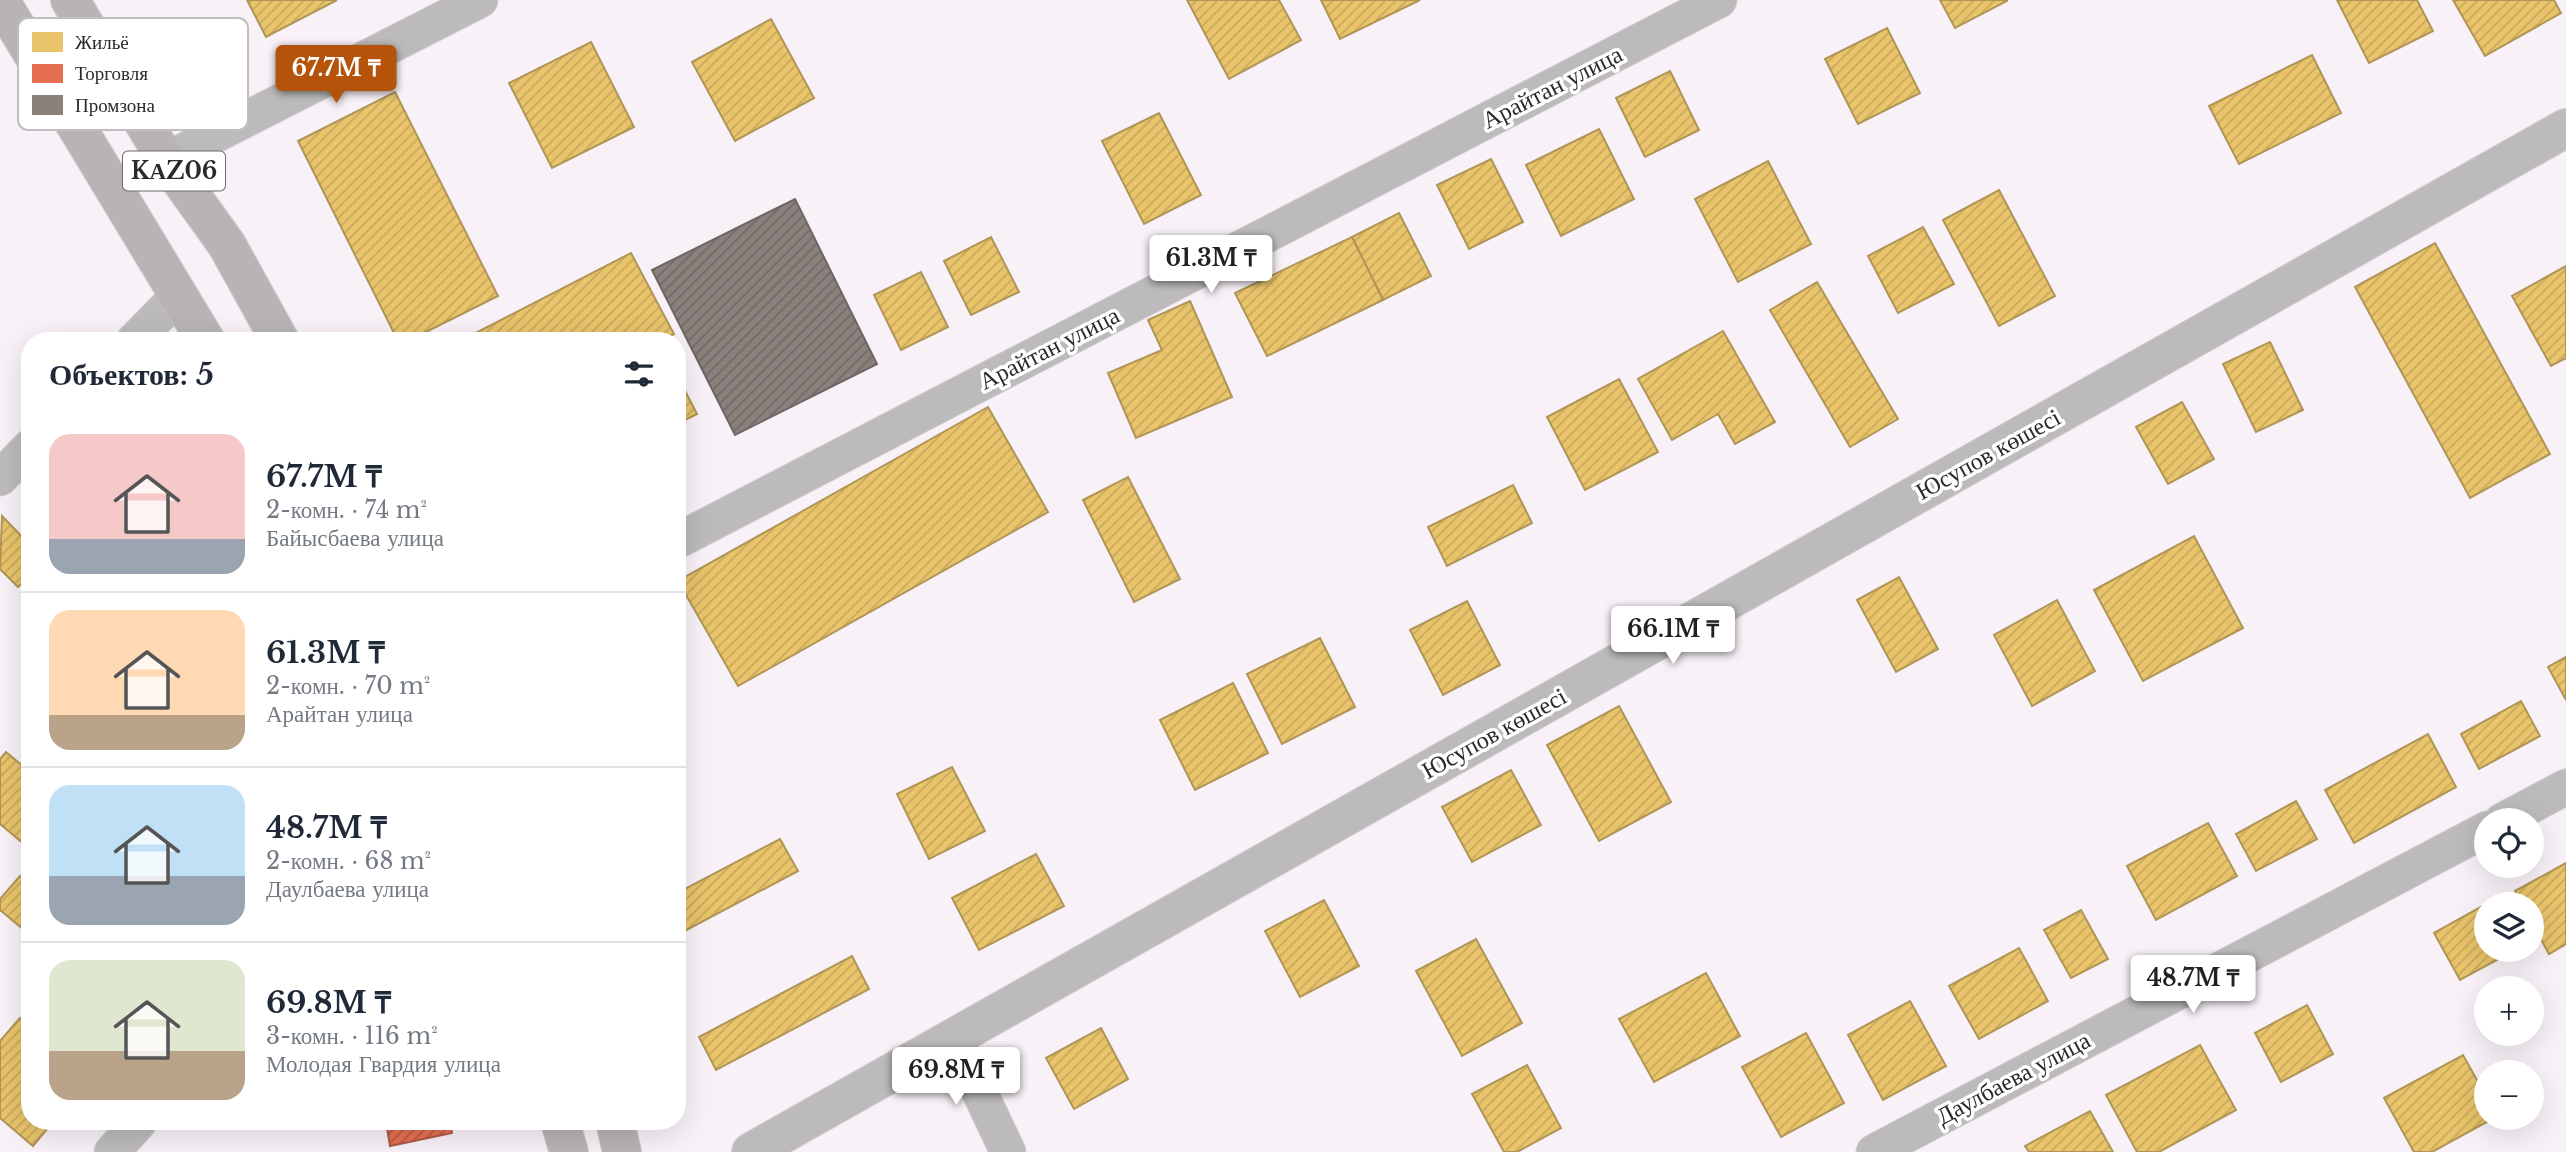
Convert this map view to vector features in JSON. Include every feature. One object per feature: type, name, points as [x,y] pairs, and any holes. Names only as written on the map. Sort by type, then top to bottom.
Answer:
[{"type":"highway","name":"KАZ06","points":[[0,0],[18,29]]},
{"type":"highway","name":"KАZ06","points":[[69,0],[80,18]]},
{"type":"highway","name":"KАZ06","points":[[80,130],[200,332]]},
{"type":"highway","name":"KАZ06","points":[[148,130],[227,245],[275,332]]},
{"type":"highway","points":[[562,1130],[569,1152]]},
{"type":"highway","points":[[617,1130],[622,1152]]},
{"type":"street","points":[[248,118],[480,0]]},
{"type":"street","name":"Арайтан улица","points":[[686,536],[1719,0]]},
{"type":"street","name":"Юсупов көшесі","points":[[751,1152],[2566,128]]},
{"type":"street","points":[[166,160],[225,130]]},
{"type":"street","points":[[143,332],[177,297]]},
{"type":"street","points":[[0,478],[21,456]]},
{"type":"street","points":[[2526,808],[2566,787]]},
{"type":"street","name":"Даулбаева улица","points":[[1874,1152],[2474,836]]},
{"type":"street","points":[[954,1038],[1008,1152]]},
{"type":"street","points":[[112,1152],[132,1130]]},
{"type":"building: Жильё","points":[[247,0],[337,0],[266,37]]},
{"type":"building: Жильё","points":[[1187,0],[1279,0],[1301,40],[1229,79]]},
{"type":"building: Жильё","points":[[1321,0],[1420,0],[1340,39]]},
{"type":"building: Жильё","points":[[1940,0],[2007,0],[2007,1],[1955,28]]},
{"type":"building: Жильё","points":[[2337,0],[2417,0],[2433,31],[2369,63]]},
{"type":"building: Жильё","points":[[2453,0],[2554,0],[2561,13],[2485,56]]},
{"type":"building: Жильё","points":[[771,19],[814,98],[735,141],[692,62]]},
{"type":"building: Жильё","points":[[1887,28],[1920,93],[1858,124],[1825,59]]},
{"type":"building: Жильё","points":[[591,42],[634,127],[552,168],[509,83]]},
{"type":"building: Жильё","points":[[2312,55],[2341,113],[2239,164],[2209,106]]},
{"type":"building: Жильё","points":[[1670,71],[1699,130],[1645,157],[1616,98]]},
{"type":"building: Жильё","points":[[395,92],[498,296],[426,332],[394,332],[298,141]]},
{"type":"building: Жильё","points":[[1159,113],[1201,195],[1144,224],[1102,141]]},
{"type":"building: Жильё","points":[[1599,129],[1634,199],[1561,236],[1526,165]]},
{"type":"building: Жильё","points":[[1491,159],[1523,222],[1469,249],[1437,185]]},
{"type":"building: Жильё","points":[[1768,161],[1811,244],[1738,282],[1695,199]]},
{"type":"building: Жильё","points":[[1999,190],[2055,296],[1999,326],[1943,220]]},
{"type":"building: Жильё","points":[[1399,213],[1431,276],[1383,300],[1352,237]]},
{"type":"building: Жильё","points":[[1923,227],[1954,284],[1898,313],[1868,256]]},
{"type":"building: Жильё","points":[[991,237],[1019,292],[971,315],[944,261]]},
{"type":"building: Жильё","points":[[1352,237],[1383,300],[1267,356],[1235,293]]},
{"type":"building: Жильё","points":[[2435,243],[2550,454],[2470,498],[2355,287]]},
{"type":"building: Жильё","points":[[631,253],[673,332],[477,332]]},
{"type":"building: Жильё","points":[[2566,266],[2566,358],[2551,366],[2512,296]]},
{"type":"building: Жильё","points":[[921,272],[948,327],[901,350],[874,295]]},
{"type":"building: Жильё","points":[[1817,282],[1898,419],[1850,447],[1770,310]]},
{"type":"building: Жильё","points":[[1190,301],[1232,397],[1136,438],[1108,373],[1162,350],[1148,320]]},
{"type":"building: Жильё","points":[[1723,331],[1775,422],[1735,444],[1718,414],[1672,440],[1638,379]]},
{"type":"building: Жильё","points":[[2270,342],[2303,410],[2256,432],[2223,364]]},
{"type":"building: Жильё","points":[[1619,379],[1658,452],[1585,490],[1547,417]]},
{"type":"building: Жильё","points":[[686,393],[697,414],[686,420]]},
{"type":"building: Жильё","points":[[2182,402],[2214,459],[2168,484],[2136,427]]},
{"type":"building: Жильё","points":[[988,407],[1048,512],[738,686],[686,595],[686,577]]},
{"type":"building: Жильё","points":[[1128,477],[1180,579],[1134,602],[1083,500]]},
{"type":"building: Жильё","points":[[1513,485],[1532,523],[1447,566],[1428,527]]},
{"type":"building: Жильё","points":[[2,516],[21,536],[21,584],[18,587],[0,569]]},
{"type":"building: Жильё","points":[[2194,536],[2243,628],[2143,681],[2094,590]]},
{"type":"building: Жильё","points":[[1899,577],[1938,649],[1896,672],[1857,600]]},
{"type":"building: Жильё","points":[[2057,600],[2095,671],[2032,706],[1994,635]]},
{"type":"building: Жильё","points":[[1467,601],[1500,665],[1443,695],[1410,630]]},
{"type":"building: Жильё","points":[[1320,638],[1355,707],[1282,744],[1247,674]]},
{"type":"building: Жильё","points":[[2566,657],[2566,700],[2548,667]]},
{"type":"building: Жильё","points":[[1233,683],[1268,753],[1195,790],[1160,720]]},
{"type":"building: Жильё","points":[[2521,701],[2540,736],[2479,769],[2461,734]]},
{"type":"building: Жильё","points":[[1619,706],[1671,802],[1599,841],[1547,745]]},
{"type":"building: Жильё","points":[[2428,734],[2456,787],[2354,843],[2325,790]]},
{"type":"building: Жильё","points":[[6,752],[21,764],[21,842],[0,824],[0,759]]},
{"type":"building: Жильё","points":[[952,767],[985,831],[929,859],[897,794]]},
{"type":"building: Жильё","points":[[1511,770],[1541,825],[1472,862],[1442,807]]},
{"type":"building: Жильё","points":[[2296,801],[2317,839],[2256,871],[2236,834]]},
{"type":"building: Жильё","points":[[2208,823],[2237,876],[2156,920],[2127,866]]},
{"type":"building: Жильё","points":[[780,839],[798,871],[686,930],[686,888]]},
{"type":"building: Жильё","points":[[1036,854],[1064,906],[979,950],[952,898]]},
{"type":"building: Жильё","points":[[2566,863],[2566,944],[2549,954],[2544,945],[2544,892],[2515,891],[2539,878],[2544,878],[2544,875]]},
{"type":"building: Жильё","points":[[21,877],[21,928],[0,910],[0,899]]},
{"type":"building: Жильё","points":[[1324,900],[1359,966],[1300,997],[1265,931]]},
{"type":"building: Жильё","points":[[2081,910],[2108,959],[2071,978],[2044,930]]},
{"type":"building: Жильё","points":[[2474,911],[2474,962],[2493,962],[2460,980],[2434,933]]},
{"type":"building: Жильё","points":[[1476,939],[1522,1023],[1462,1056],[1416,971]]},
{"type":"building: Жильё","points":[[2019,948],[2048,1001],[1979,1039],[1949,986]]},
{"type":"building: Жильё","points":[[852,956],[869,989],[716,1070],[699,1037]]},
{"type":"building: Жильё","points":[[1706,973],[1740,1036],[1654,1082],[1619,1019]]},
{"type":"building: Жильё","points":[[1910,1001],[1946,1066],[1883,1100],[1848,1035]]},
{"type":"building: Жильё","points":[[2307,1005],[2333,1054],[2281,1082],[2255,1033]]},
{"type":"building: Жильё","points":[[21,1019],[21,1130],[46,1130],[33,1146],[0,1118],[0,1041]]},
{"type":"building: Жильё","points":[[1101,1028],[1128,1079],[1074,1109],[1046,1058]]},
{"type":"building: Жильё","points":[[1806,1033],[1844,1103],[1781,1137],[1742,1067]]},
{"type":"building: Жильё","points":[[2200,1045],[2236,1110],[2159,1152],[2137,1152],[2106,1095]]},
{"type":"building: Жильё","points":[[2463,1055],[2474,1075],[2474,1129],[2432,1152],[2414,1152],[2384,1098]]},
{"type":"building: Жильё","points":[[1527,1065],[1561,1128],[1517,1152],[1504,1152],[1472,1094]]},
{"type":"building: Жильё","points":[[2090,1111],[2113,1152],[2029,1152],[2025,1146]]},
{"type":"building: Торговля","points":[[387,1130],[451,1130],[452,1133],[390,1146]]},
{"type":"building: Промзона","points":[[795,199],[877,364],[735,435],[686,338],[686,332],[683,332],[652,270]]}]
